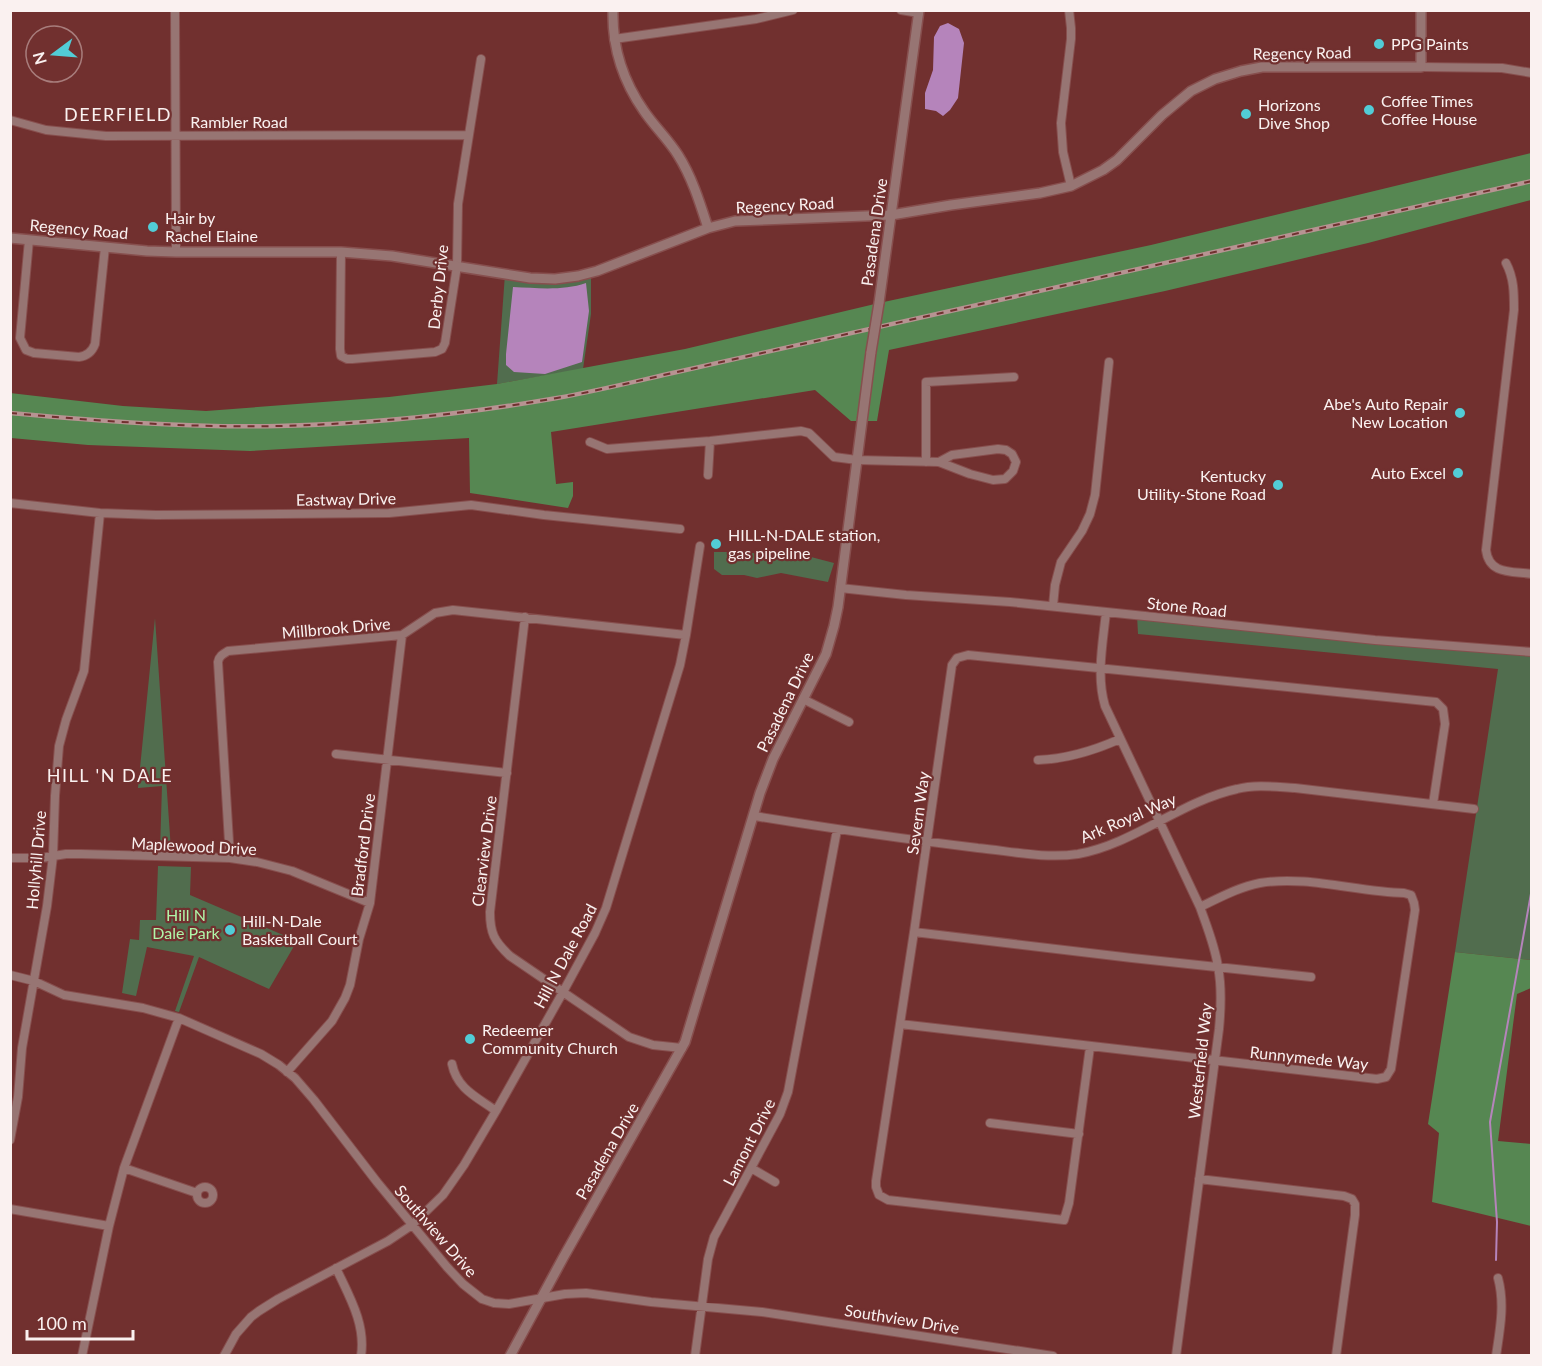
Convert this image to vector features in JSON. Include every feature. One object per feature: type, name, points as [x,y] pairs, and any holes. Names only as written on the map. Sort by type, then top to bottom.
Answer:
[{"type":"street","points":[[175,10],[176,252]]},
{"type":"street","points":[[613,10],[614,39],[621,67],[632,93],[678,155],[690,177],[708,228]]},
{"type":"street","points":[[614,39],[756,19],[793,10]]},
{"type":"street","points":[[902,10],[919,12]]},
{"type":"street","points":[[1069,10],[1071,39],[1061,123],[1063,152],[1071,186]]},
{"type":"street","points":[[1421,10],[1421,67]]},
{"type":"street","name":"Pasadena Drive","points":[[510,1356],[682,1048],[695,1013],[768,770],[829,644],[840,588],[919,12]]},
{"type":"street","name":"Derby Drive","points":[[342,252],[341,356],[347,359],[435,352],[442,349],[445,343],[457,266],[458,204],[481,59]]},
{"type":"street","name":"Regency Road","points":[[10,238],[176,252],[342,252],[392,256],[530,278],[555,279],[591,273],[708,228],[735,221],[891,215],[1040,193],[1071,186],[1096,174],[1117,160],[1181,98],[1202,85],[1228,74],[1262,67],[1502,68],[1532,73]]},
{"type":"street","name":"Rambler Road","points":[[10,120],[46,130],[91,136],[469,135]]},
{"type":"street","points":[[29,240],[20,338],[26,350],[34,353],[79,357],[86,356],[92,350],[95,344],[105,247]]},
{"type":"street","points":[[1506,263],[1514,289],[1514,310],[1486,550],[1488,559],[1494,568],[1532,574]]},
{"type":"street","points":[[1053,606],[1061,562],[1082,531],[1095,495],[1109,362]]},
{"type":"street","points":[[926,462],[926,382],[1014,377]]},
{"type":"street","points":[[590,442],[607,449],[801,431],[809,433],[834,457],[857,460],[939,462],[993,480],[1005,479],[1013,471],[1016,462],[1012,454],[998,449],[952,454],[939,462]]},
{"type":"street","points":[[708,475],[710,441]]},
{"type":"street","name":"Eastway Drive","points":[[10,503],[100,513],[156,515],[399,512],[471,505],[680,529]]},
{"type":"street","name":"Hollyhill Drive","points":[[10,1140],[18,1097],[22,1048],[47,906],[53,856],[59,746],[84,671],[100,513]]},
{"type":"street","name":"Hill N Dale Road","points":[[224,1356],[236,1334],[259,1311],[388,1241],[412,1225],[436,1203],[450,1186],[496,1111],[595,933],[609,898],[673,689],[686,635],[700,546]]},
{"type":"street","name":"Stone Road","points":[[840,588],[1053,606],[1375,640],[1532,652]]},
{"type":"street","name":"Millbrook Drive","points":[[231,858],[218,662],[220,657],[228,651],[402,635],[425,618],[442,610],[686,635]]},
{"type":"street","name":"Westerfield Way","points":[[1106,612],[1101,669],[1103,699],[1200,907],[1218,966],[1221,1007],[1176,1356]]},
{"type":"street","name":"Clearview Drive","points":[[525,617],[490,912],[491,931],[500,947],[510,956],[621,1032],[636,1040],[663,1047],[682,1048]]},
{"type":"street","name":"Bradford Drive","points":[[287,1072],[332,1021],[350,985],[359,939],[370,903],[402,635]]},
{"type":"street","name":"Severn Way","points":[[1090,1047],[1069,1203],[1064,1220],[888,1200],[882,1198],[877,1191],[876,1181],[952,665],[957,658],[968,656],[1436,702],[1443,709],[1444,724],[1433,804]]},
{"type":"street","points":[[803,699],[849,722]]},
{"type":"street","points":[[1038,760],[1070,757],[1120,739]]},
{"type":"street","points":[[336,754],[507,773]]},
{"type":"street","name":"Ark Royal Way","points":[[754,816],[837,830],[1044,855],[1077,854],[1109,844],[1212,796],[1257,786],[1296,788],[1474,809]]},
{"type":"street","name":"Lamont Drive","points":[[695,1356],[708,1259],[714,1237],[780,1114],[788,1092],[837,830]]},
{"type":"street","name":"Maplewood Drive","points":[[10,858],[81,854],[231,858],[284,868],[370,903]]},
{"type":"street","name":"Runnymede Way","points":[[900,1024],[1377,1079],[1386,1077],[1390,1069],[1415,910],[1411,895],[1272,881],[1251,885],[1200,907]]},
{"type":"street","points":[[914,932],[1132,958],[1311,976]]},
{"type":"street","name":"Southview Drive","points":[[10,975],[34,981],[64,995],[143,1008],[179,1018],[261,1054],[287,1072],[314,1100],[376,1182],[412,1225],[463,1284],[482,1299],[509,1304],[565,1294],[586,1293],[651,1302],[762,1312],[1053,1356]]},
{"type":"street","points":[[82,1356],[109,1226],[124,1168],[179,1018]]},
{"type":"street","points":[[452,1064],[460,1085],[496,1111]]},
{"type":"street","points":[[990,1123],[1079,1134]]},
{"type":"street","points":[[124,1168],[197,1193]]},
{"type":"street","points":[[751,1168],[775,1182]]},
{"type":"street","points":[[1199,1179],[1344,1196],[1352,1199],[1355,1215],[1336,1356]]},
{"type":"street","points":[[10,1209],[109,1226]]},
{"type":"street","points":[[336,1268],[359,1321],[362,1332],[361,1356]]},
{"type":"street","points":[[1496,1356],[1502,1304],[1498,1278]]},
{"type":"green space","points":[[1531,153],[1531,200],[1368,243],[1165,291],[889,350],[877,421],[851,421],[815,390],[551,432],[556,484],[573,482],[573,496],[568,508],[470,493],[469,438],[250,451],[88,445],[11,438],[10,393],[123,406],[206,411],[389,397],[497,384],[685,349],[879,303],[1151,245]]},
{"type":"green space","points":[[591,273],[591,314],[583,369],[497,384],[505,274],[530,278]]},
{"type":"green space","points":[[714,552],[811,557],[834,563],[828,582],[781,573],[757,578],[744,575],[722,575],[714,569]]},
{"type":"green space","points":[[1137,615],[1531,652],[1531,960],[1455,952],[1498,669],[1138,634]]},
{"type":"green space","points":[[155,618],[171,850],[160,850],[162,786],[138,788]]},
{"type":"green space","name":"Hill N Dale Park","points":[[158,866],[191,867],[190,895],[297,941],[269,989],[199,957],[179,1012],[175,1011],[194,956],[147,947],[136,996],[122,993],[130,939],[139,940],[140,920],[156,920]]},
{"type":"green space","points":[[1455,952],[1531,960],[1531,988],[1517,994],[1498,1141],[1531,1144],[1531,1226],[1432,1202],[1439,1133],[1428,1124]]},
{"type":"shaded area","points":[[948,23],[959,29],[964,43],[958,98],[943,116],[936,111],[925,109],[925,93],[933,70],[934,37],[940,26]]},
{"type":"shaded area","points":[[586,283],[589,311],[582,362],[545,374],[514,372],[506,365],[513,287],[559,288]]},
{"type":"waterway","points":[[1496,1260],[1497,1222],[1490,1122],[1532,888]]},
{"type":"railway","points":[[10,413],[177,425],[278,426],[383,420],[522,404],[602,389],[1532,181]]},
{"type":"place","name":"PPG Paints","points":[[1379,44]]},
{"type":"place","name":"Coffee Times Coffee House","points":[[1369,110]]},
{"type":"place","name":"Horizons Dive Shop","points":[[1246,114]]},
{"type":"place","name":"Hair by Rachel Elaine","points":[[153,227]]},
{"type":"place","name":"Abe's Auto Repair New Location","points":[[1460,413]]},
{"type":"place","name":"Auto Excel","points":[[1458,473]]},
{"type":"place","name":"Kentucky Utility-Stone Road","points":[[1278,485]]},
{"type":"place","name":"HILL-N-DALE station, gas pipeline","points":[[716,544]]},
{"type":"place","name":"Hill-N-Dale Basketball Court","points":[[230,930]]},
{"type":"place","name":"Redeemer Community Church","points":[[470,1039]]},
{"type":"district","name":"DEERFIELD","points":[[118,115]]},
{"type":"district","name":"HILL 'N DALE","points":[[110,776]]}]
